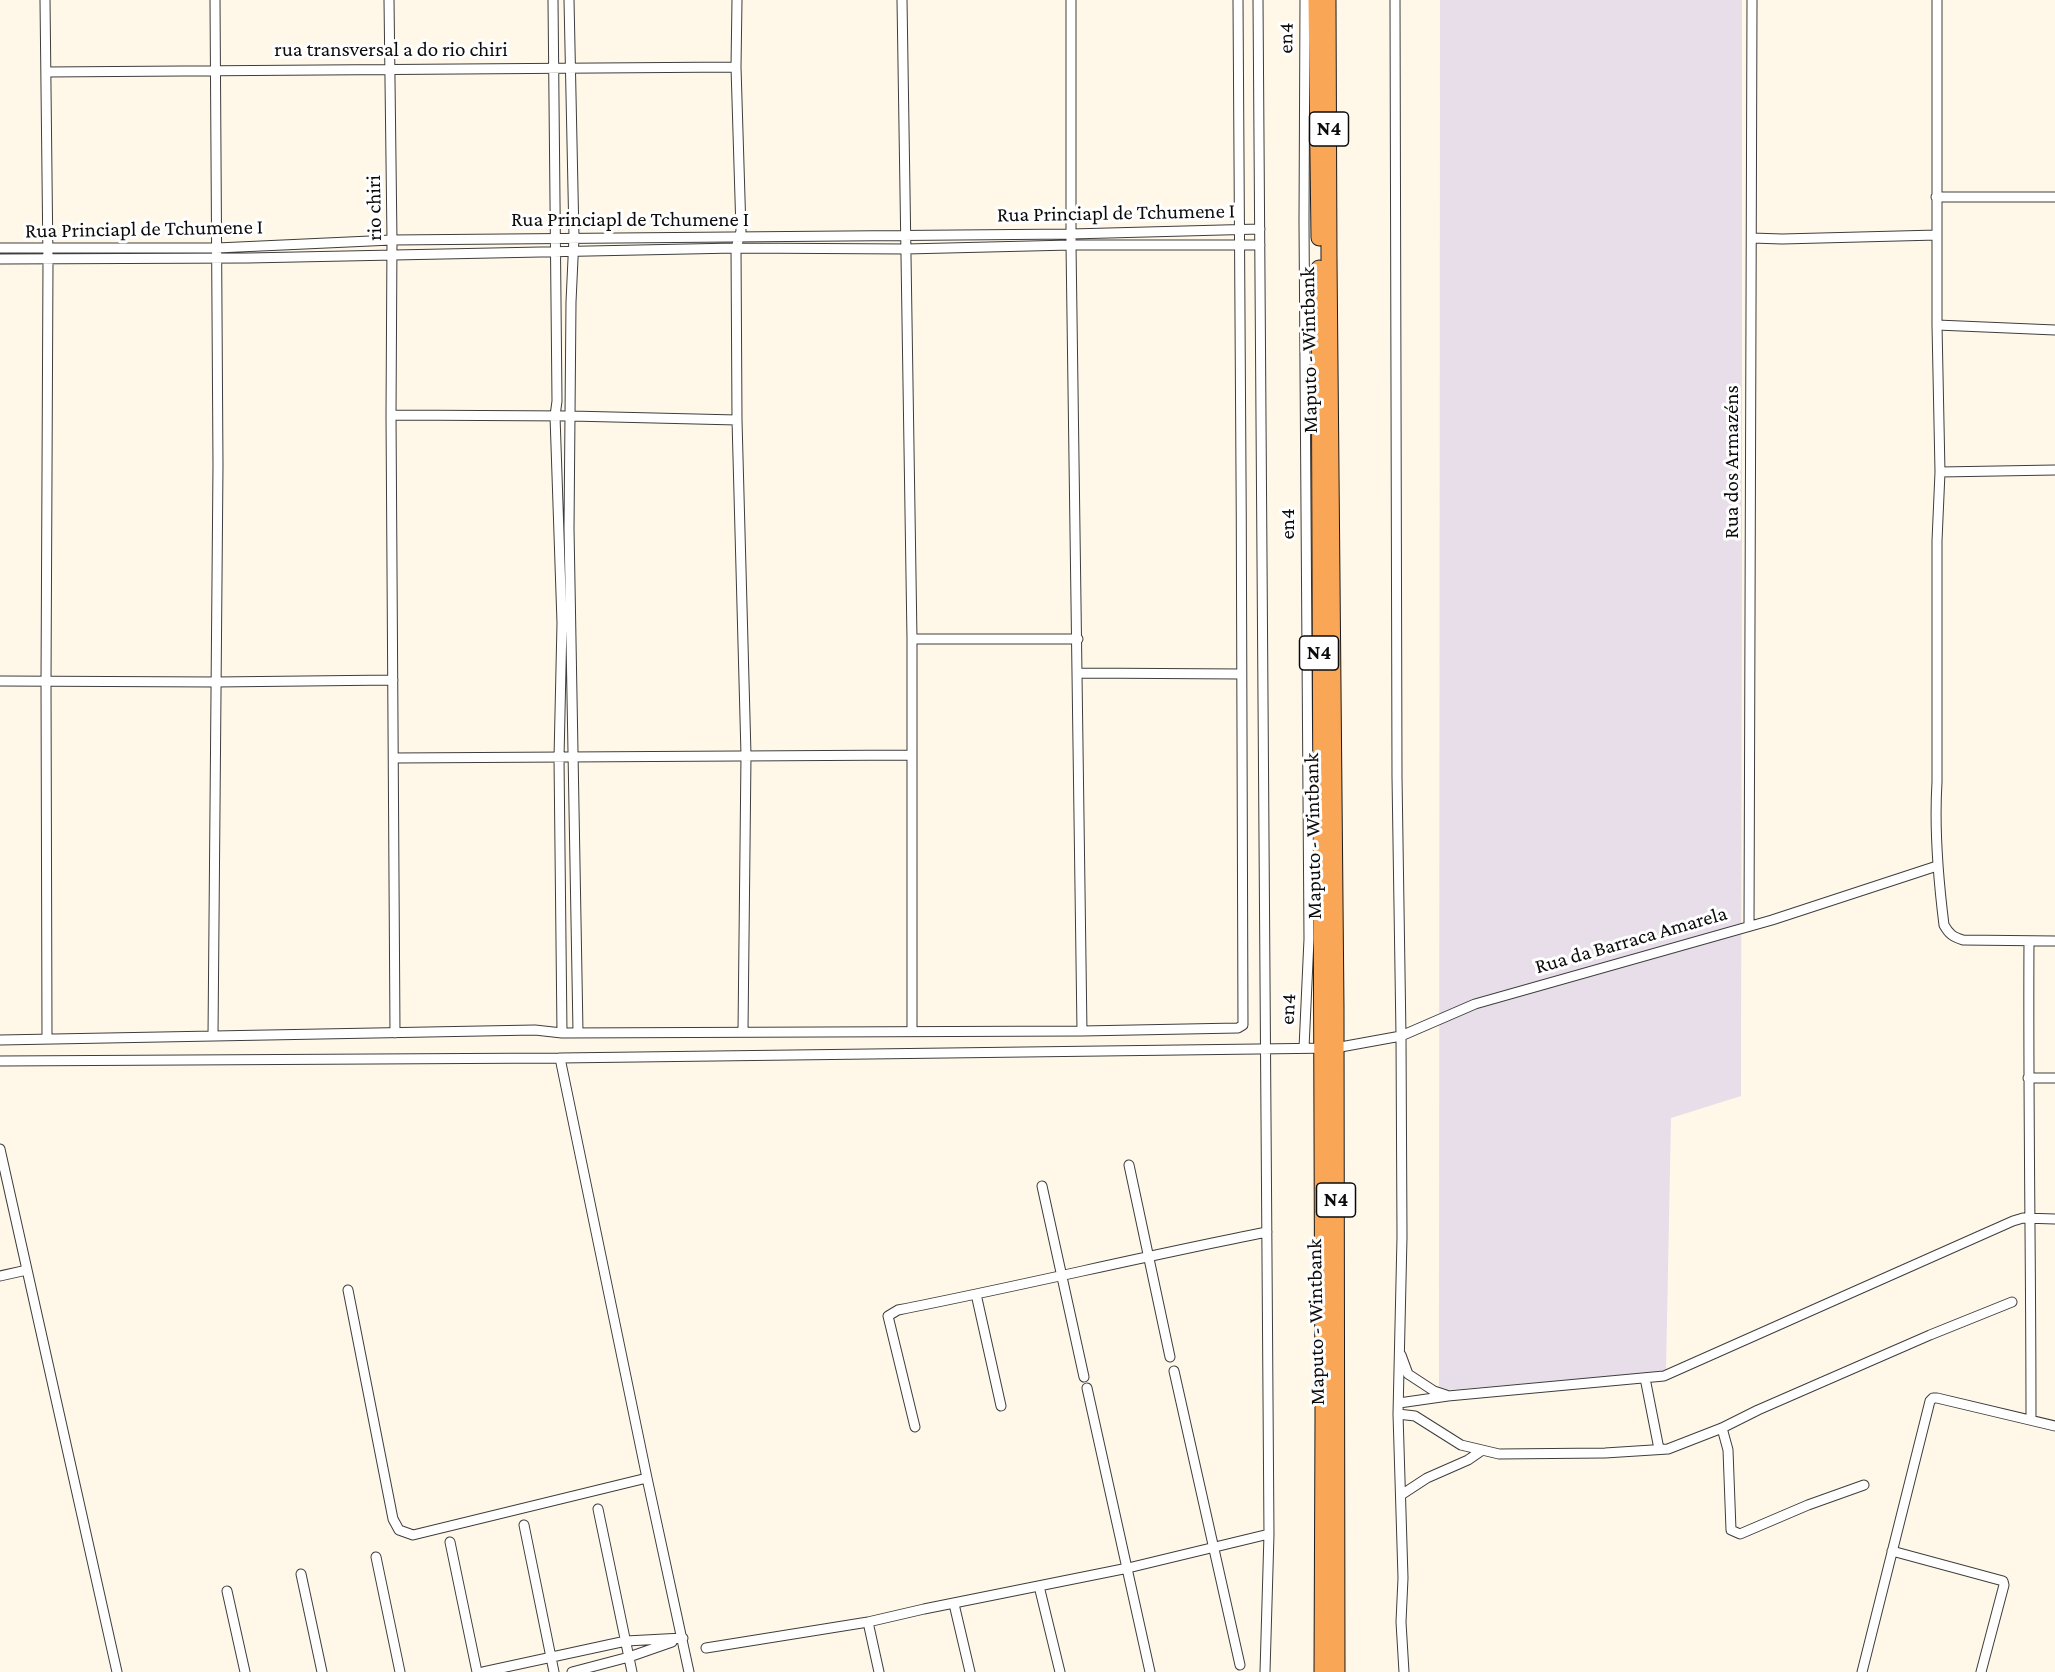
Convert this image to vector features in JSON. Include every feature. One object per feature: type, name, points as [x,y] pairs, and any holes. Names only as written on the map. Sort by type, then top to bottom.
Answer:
[{"type":"highway","name":"Maputo - Wintbank","points":[[1317,0],[1328,1048],[1338,1417],[1336,1672]]},
{"type":"highway","name":"Maputo - Wintbank","points":[[1322,1672],[1328,1048],[1328,0]]},
{"type":"street","points":[[45,0],[48,248],[47,1039]]},
{"type":"street","points":[[213,1035],[217,248],[215,0]]},
{"type":"street","name":"rio chiri","points":[[389,0],[395,1033]]},
{"type":"street","points":[[553,0],[557,238],[557,401],[555,416],[562,623],[559,758],[562,1033]]},
{"type":"street","points":[[569,0],[574,237],[571,302],[569,528],[578,1032]]},
{"type":"street","points":[[737,0],[736,67],[741,231],[736,248],[737,420],[746,755],[743,1031]]},
{"type":"street","points":[[902,0],[912,639],[912,1030]]},
{"type":"street","points":[[1071,0],[1071,245],[1079,673],[1082,1031]]},
{"type":"street","points":[[0,1040],[536,1030],[562,1033],[1082,1031],[1238,1028],[1243,1025],[1241,244],[1238,0]]},
{"type":"street","points":[[1258,0],[1269,1534],[1265,1672]]},
{"type":"street","name":"en4","points":[[1304,1048],[1309,939],[1304,212],[1305,0]]},
{"type":"street","points":[[1395,0],[1397,777],[1402,1237],[1398,1414],[1403,1578],[1401,1622],[1404,1672]]},
{"type":"street","name":"Rua dos Armazéns","points":[[1749,925],[1752,0]]},
{"type":"street","points":[[1937,0],[1936,197],[1940,472],[1937,552],[1937,782],[1934,820],[1944,925],[1948,933],[1963,940],[2055,941]]},
{"type":"street","name":"rua transversal a do rio chiri","points":[[46,72],[736,67]]},
{"type":"street","points":[[1936,197],[2055,197]]},
{"type":"street","name":"Rua Princiapl de Tchumene I","points":[[0,248],[217,248],[392,240],[1071,234],[1260,229]]},
{"type":"street","points":[[1752,238],[1937,235]]},
{"type":"street","name":"Rua Princiapl de Tchumene I","points":[[0,259],[216,258],[736,248],[906,249],[1071,245],[1260,245]]},
{"type":"street","points":[[1937,325],[2055,330]]},
{"type":"street","points":[[391,415],[737,420]]},
{"type":"street","points":[[1940,472],[2055,470]]},
{"type":"street","points":[[912,639],[1078,639]]},
{"type":"street","points":[[1079,673],[1241,674]]},
{"type":"street","points":[[0,681],[393,680]]},
{"type":"street","points":[[394,758],[912,755]]},
{"type":"street","name":"Rua da Barraca Amarela","points":[[0,1060],[560,1058],[1328,1048],[1401,1036],[1475,1004],[1749,925],[1937,866]]},
{"type":"street","points":[[2029,941],[2031,1420]]},
{"type":"street","points":[[560,1058],[689,1672]]},
{"type":"street","points":[[2028,1078],[2055,1078]]},
{"type":"street","points":[[0,1149],[117,1672]]},
{"type":"street","points":[[1129,1165],[1170,1357]]},
{"type":"street","points":[[1042,1186],[1084,1377]]},
{"type":"street","points":[[1399,1403],[1448,1396],[1664,1376],[2013,1221],[2031,1218],[2055,1219]]},
{"type":"street","points":[[915,1427],[888,1316],[898,1310],[1147,1256],[1267,1233]]},
{"type":"street","points":[[0,1276],[27,1270]]},
{"type":"street","points":[[348,1290],[393,1519],[399,1530],[413,1535],[647,1478]]},
{"type":"street","points":[[976,1294],[1001,1406]]},
{"type":"street","points":[[1398,1414],[1415,1416],[1461,1445],[1499,1454],[1563,1454],[1659,1449],[1678,1445],[1722,1428],[1930,1335],[2012,1302]]},
{"type":"street","points":[[1399,1350],[1408,1374],[1434,1391],[1448,1396]]},
{"type":"street","points":[[1174,1371],[1240,1665]]},
{"type":"street","points":[[1645,1378],[1659,1449]]},
{"type":"street","points":[[1087,1388],[1150,1672]]},
{"type":"street","points":[[1862,1672],[1930,1401],[1933,1398],[2055,1426]]},
{"type":"street","points":[[1722,1428],[1728,1450],[1731,1530],[1735,1533],[1740,1534],[1808,1505],[1864,1485]]},
{"type":"street","points":[[1401,1495],[1427,1478],[1468,1460],[1481,1451]]},
{"type":"street","points":[[598,1509],[632,1672]]},
{"type":"street","points":[[524,1525],[554,1672]]},
{"type":"street","points":[[706,1648],[868,1622],[1128,1568],[1269,1534]]},
{"type":"street","points":[[450,1542],[477,1672]]},
{"type":"street","points":[[1892,1551],[2003,1581],[2004,1585],[1981,1672]]},
{"type":"street","points":[[376,1557],[400,1672]]},
{"type":"street","points":[[301,1574],[322,1672]]},
{"type":"street","points":[[1040,1586],[1060,1672]]},
{"type":"street","points":[[227,1591],[245,1672]]},
{"type":"street","points":[[954,1604],[970,1672]]},
{"type":"street","points":[[868,1622],[879,1672]]},
{"type":"street","points":[[483,1672],[626,1641],[683,1638]]},
{"type":"street","points":[[572,1672],[629,1657],[683,1638]]},
{"type":"shaded area","points":[[1440,0],[1742,0],[1742,538],[1741,1096],[1671,1118],[1666,1371],[1439,1391]]}]
